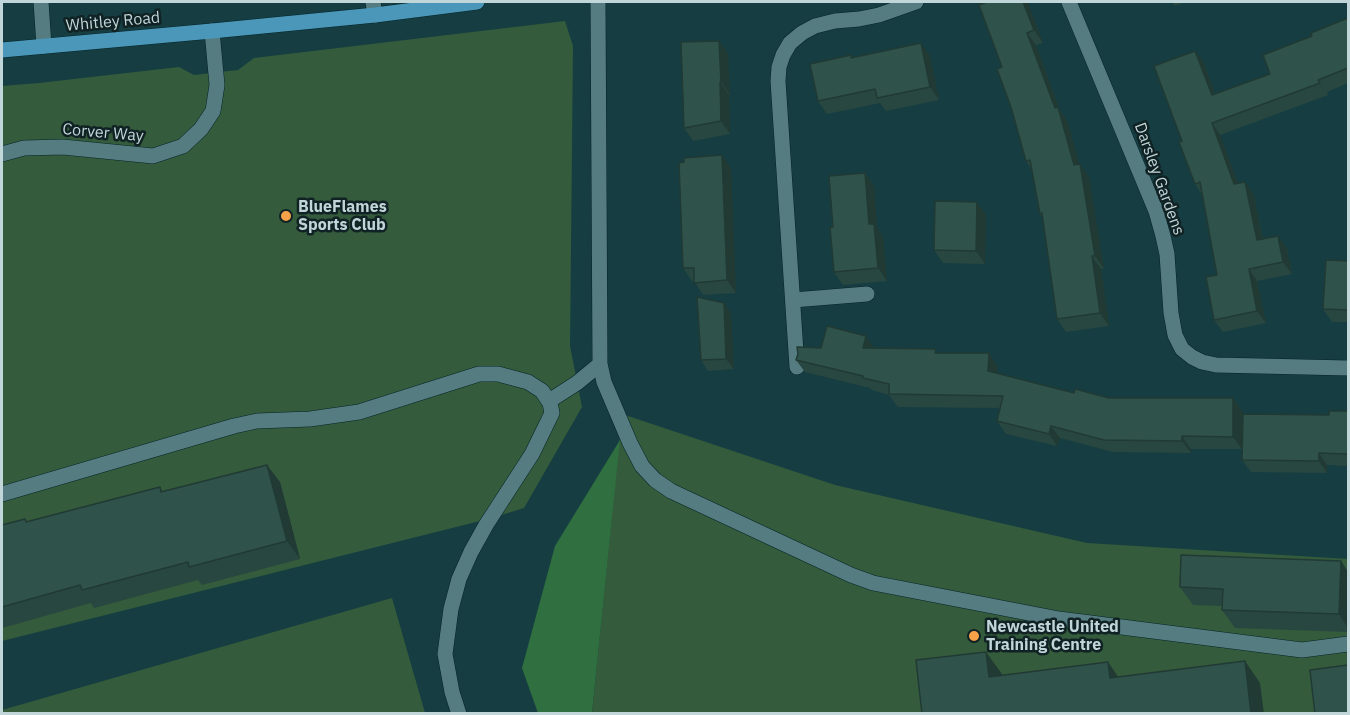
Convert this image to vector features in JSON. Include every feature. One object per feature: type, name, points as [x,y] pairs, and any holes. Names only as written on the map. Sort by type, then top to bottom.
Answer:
[{"type":"main road","name":"Whitley Road","points":[[2,50],[212,32],[374,8],[477,2]]},
{"type":"street","points":[[41,2],[44,46]]},
{"type":"street","points":[[598,2],[600,364],[604,382],[630,443],[642,466],[655,480],[671,491],[851,575],[873,583],[1059,619],[1302,650],[1348,644]]},
{"type":"street","points":[[797,367],[778,81],[783,55],[790,43],[815,26],[879,15],[916,2]]},
{"type":"street","name":"Darsley Gardens","points":[[1069,2],[1156,211],[1167,254],[1171,313],[1175,334],[1182,349],[1192,357],[1216,366],[1348,368]]},
{"type":"street","name":"Corver Way","points":[[2,154],[24,148],[63,147],[153,156],[183,146],[201,129],[213,111],[217,86],[212,32]]},
{"type":"street","points":[[793,300],[867,294]]},
{"type":"street","points":[[549,401],[577,383],[600,364]]},
{"type":"street","points":[[2,494],[257,421],[310,420],[359,412],[479,375],[498,375],[528,382],[542,391],[549,401],[552,413],[532,454],[486,525],[459,579],[451,609],[445,654],[452,692],[459,714]]},
{"type":"green space","name":"BlueFlames Sports Club","points":[[565,21],[573,46],[570,346],[582,407],[524,508],[2,641],[2,86],[179,67],[194,75],[238,70],[254,58]]},
{"type":"green space","name":"Newcastle United Training Centre","points":[[622,414],[835,485],[1087,543],[1348,559],[1348,713],[592,714]]},
{"type":"green space","points":[[620,440],[592,713],[538,713],[522,668],[555,546]]},
{"type":"green space","points":[[392,598],[425,713],[2,713],[2,710]]},
{"type":"building","points":[[987,2],[1023,2],[1034,30],[1027,33],[1055,108],[1058,107],[1074,165],[1080,164],[1095,256],[1092,256],[1100,313],[1057,319],[1042,213],[1040,214],[1030,160],[1026,161],[1011,107],[997,69],[1002,67],[979,5]]},
{"type":"building","points":[[1348,18],[1348,68],[1318,80],[1320,83],[1212,123],[1234,184],[1245,182],[1257,240],[1278,236],[1283,262],[1249,269],[1257,311],[1214,320],[1206,277],[1217,275],[1200,182],[1195,184],[1179,142],[1182,141],[1154,66],[1195,51],[1212,95],[1270,74],[1263,55],[1312,36],[1311,33]]},
{"type":"building","points":[[719,41],[721,121],[684,128],[681,42]]},
{"type":"building","points":[[921,43],[930,87],[877,98],[875,89],[818,101],[810,64]]},
{"type":"building","points":[[722,155],[727,280],[694,283],[694,268],[683,268],[679,163],[684,162],[684,158]]},
{"type":"building","points":[[865,173],[869,224],[874,224],[878,268],[834,272],[829,176]]},
{"type":"building","points":[[935,201],[977,202],[976,251],[934,250]]},
{"type":"building","points":[[1326,260],[1348,261],[1348,310],[1323,309]]},
{"type":"building","points":[[697,297],[724,303],[726,359],[701,360]]},
{"type":"building","points":[[827,326],[866,336],[863,348],[936,349],[935,353],[989,353],[988,371],[1074,393],[1075,389],[1109,398],[1233,398],[1233,437],[1182,436],[1182,441],[1104,440],[1051,426],[1049,434],[997,421],[1003,396],[889,394],[889,384],[796,360],[797,347],[821,348]]},
{"type":"building","points":[[1329,411],[1348,411],[1348,454],[1319,453],[1319,461],[1242,460],[1243,414],[1329,415]]},
{"type":"building","points":[[267,465],[287,541],[189,567],[188,562],[82,590],[80,585],[2,607],[2,525],[25,519],[26,522],[160,487],[161,492]]},
{"type":"building","points":[[1181,555],[1341,561],[1339,614],[1222,610],[1223,589],[1180,587]]},
{"type":"building","points":[[986,652],[989,677],[1108,662],[1110,678],[1245,661],[1251,714],[922,714],[916,660]]},
{"type":"building","points":[[1348,665],[1348,714],[1315,714],[1310,670]]},
{"type":"place","name":"BlueFlames Sports Club","points":[[286,216]]},
{"type":"place","name":"Newcastle United Training Centre","points":[[974,636]]}]
